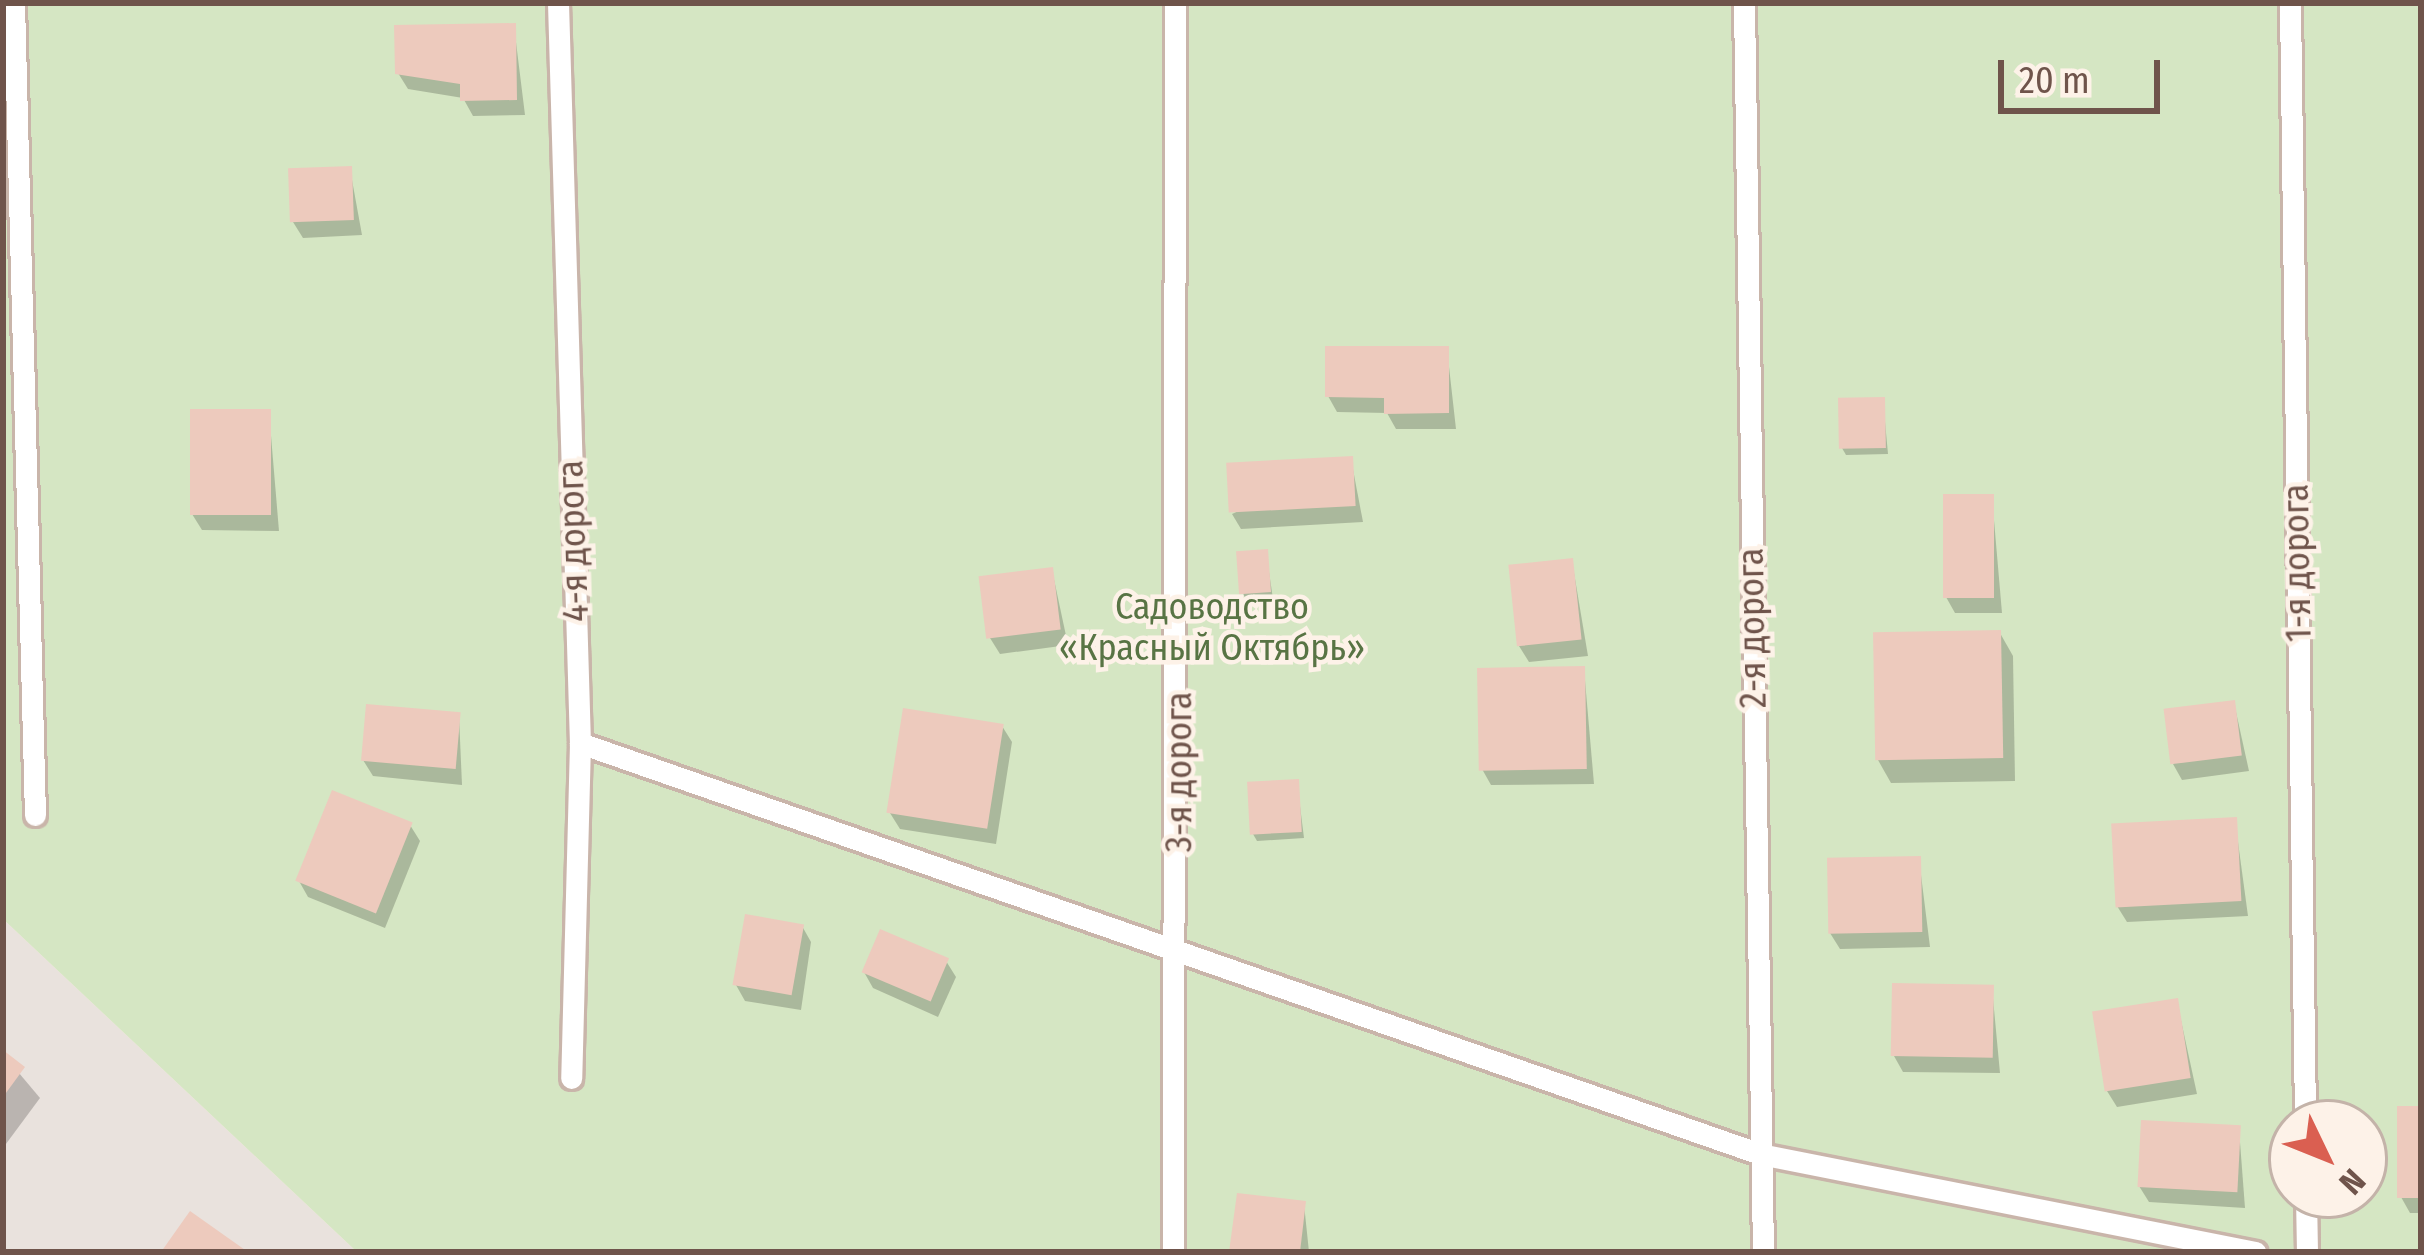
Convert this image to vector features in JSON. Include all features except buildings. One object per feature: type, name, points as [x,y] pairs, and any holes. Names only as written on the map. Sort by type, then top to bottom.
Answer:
[{"type":"lane","points":[[14,3],[35,815]]},
{"type":"lane","name":"4-я дорога","points":[[558,3],[580,743],[571,1078]]},
{"type":"lane","name":"3-я дорога","points":[[1173,1252],[1181,958],[1175,3]]},
{"type":"lane","name":"2-я дорога","points":[[1744,3],[1763,1252]]},
{"type":"lane","name":"1-я дорога","points":[[2290,3],[2305,1099]]},
{"type":"lane","points":[[580,743],[1181,958],[1760,1154],[2255,1252]]},
{"type":"lane","points":[[2306,1219],[2307,1252]]},
{"type":"shaded area","points":[[3,16],[11,521],[3,520]]},
{"type":"shaded area","points":[[3,919],[357,1252],[3,1252]]},
{"type":"green space","name":"Садоводство «Красный Октябрь»","points":[[3,3],[2421,3],[2421,1252],[357,1252],[3,919]]}]
